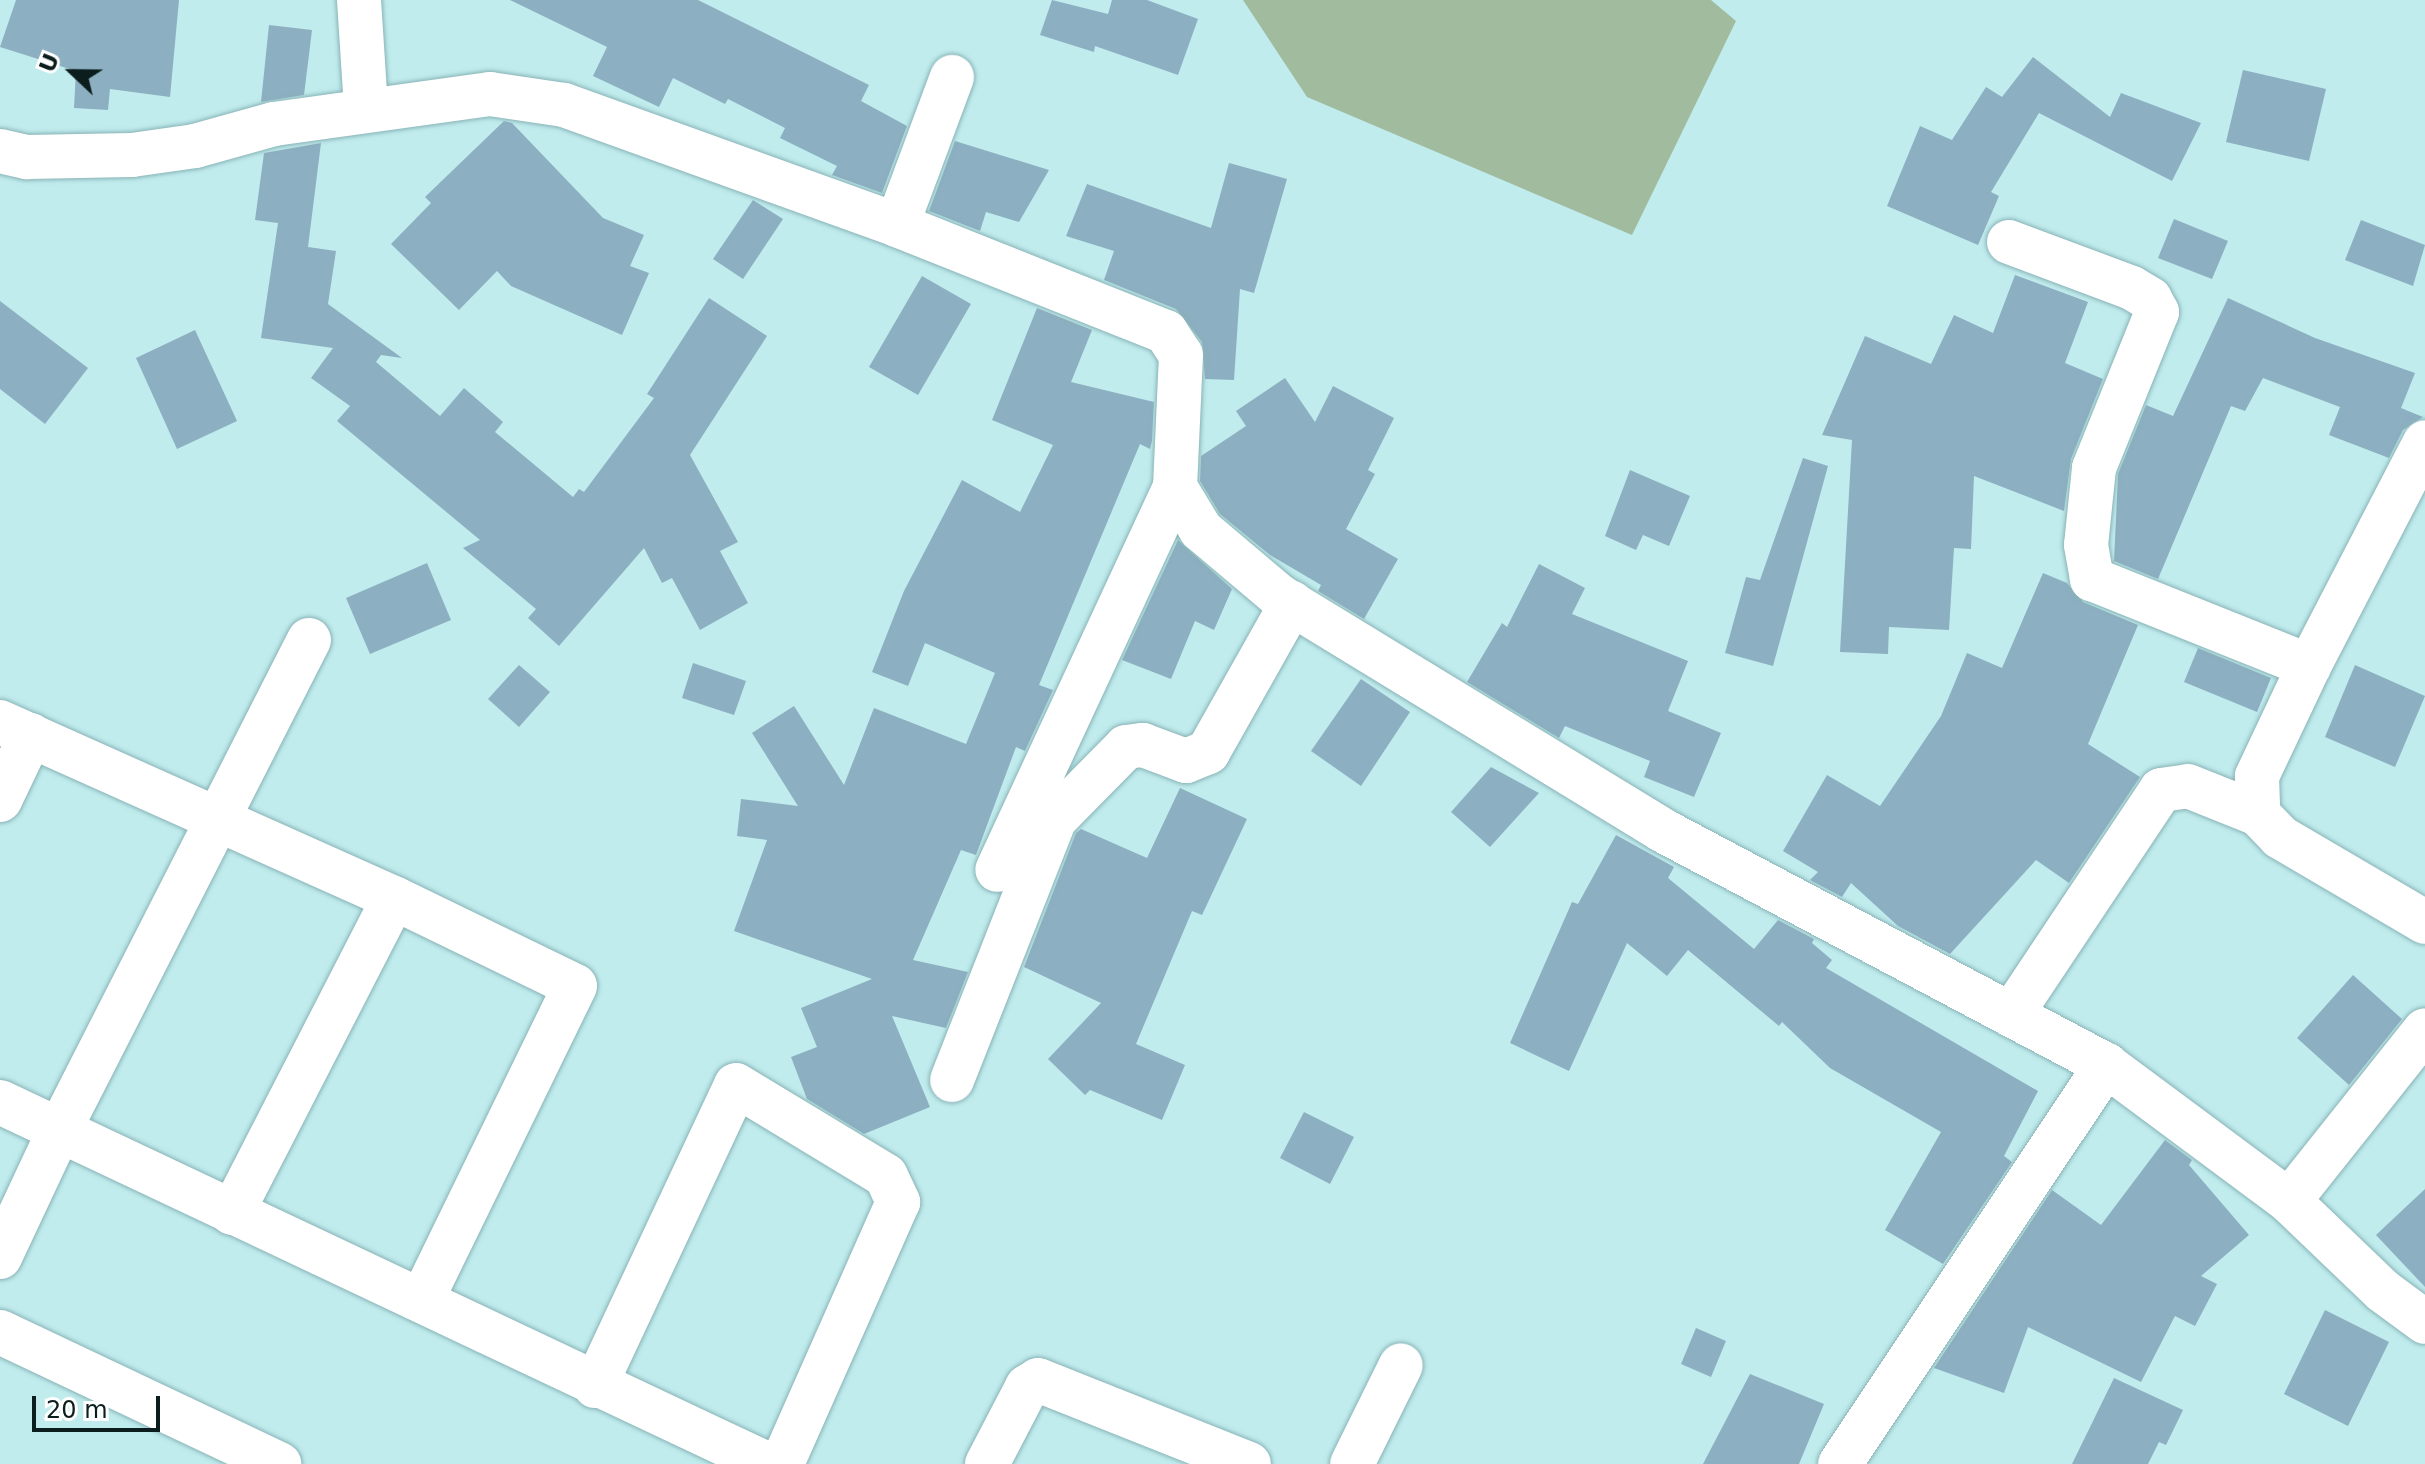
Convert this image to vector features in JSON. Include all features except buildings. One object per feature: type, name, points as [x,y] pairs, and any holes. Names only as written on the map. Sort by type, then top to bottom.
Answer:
[{"type":"street","points":[[359,0],[366,109]]},
{"type":"street","points":[[897,225],[952,77]]},
{"type":"street","points":[[0,151],[27,157],[132,155],[366,109],[490,94],[564,105],[897,225],[1166,332],[1181,355],[1175,487],[997,870]]},
{"type":"street","points":[[2009,242],[2132,288],[2150,299],[2157,312],[2094,468],[2086,545],[2092,579],[2309,666]]},
{"type":"street","points":[[2258,814],[2257,776],[2309,666],[2425,442]]},
{"type":"street","points":[[1175,487],[1201,530],[1292,603],[1662,830],[2106,1065],[2289,1201],[2383,1291],[2425,1322]]},
{"type":"street","points":[[952,1080],[1055,819],[1126,747],[1143,745],[1186,761],[1208,752],[1292,603]]},
{"type":"street","points":[[0,1257],[59,1131],[309,640]]},
{"type":"street","points":[[0,800],[15,728],[394,898],[575,986],[422,1300]]},
{"type":"street","points":[[2011,1015],[2161,790],[2188,786],[2258,814],[2280,837],[2425,922]]},
{"type":"street","points":[[232,1213],[394,898]]},
{"type":"street","points":[[2289,1201],[2425,1030]]},
{"type":"street","points":[[1840,1464],[2106,1065]]},
{"type":"street","points":[[595,1386],[736,1085],[886,1176],[896,1188],[898,1202],[782,1464]]},
{"type":"street","points":[[0,1102],[422,1300],[595,1386],[767,1464]]},
{"type":"street","points":[[0,1332],[279,1464]]},
{"type":"street","points":[[1352,1464],[1401,1365]]},
{"type":"street","points":[[987,1464],[1027,1387],[1038,1380],[1249,1464]]},
{"type":"green space","points":[[1243,0],[1711,0],[1736,21],[1632,235],[1307,97]]}]
